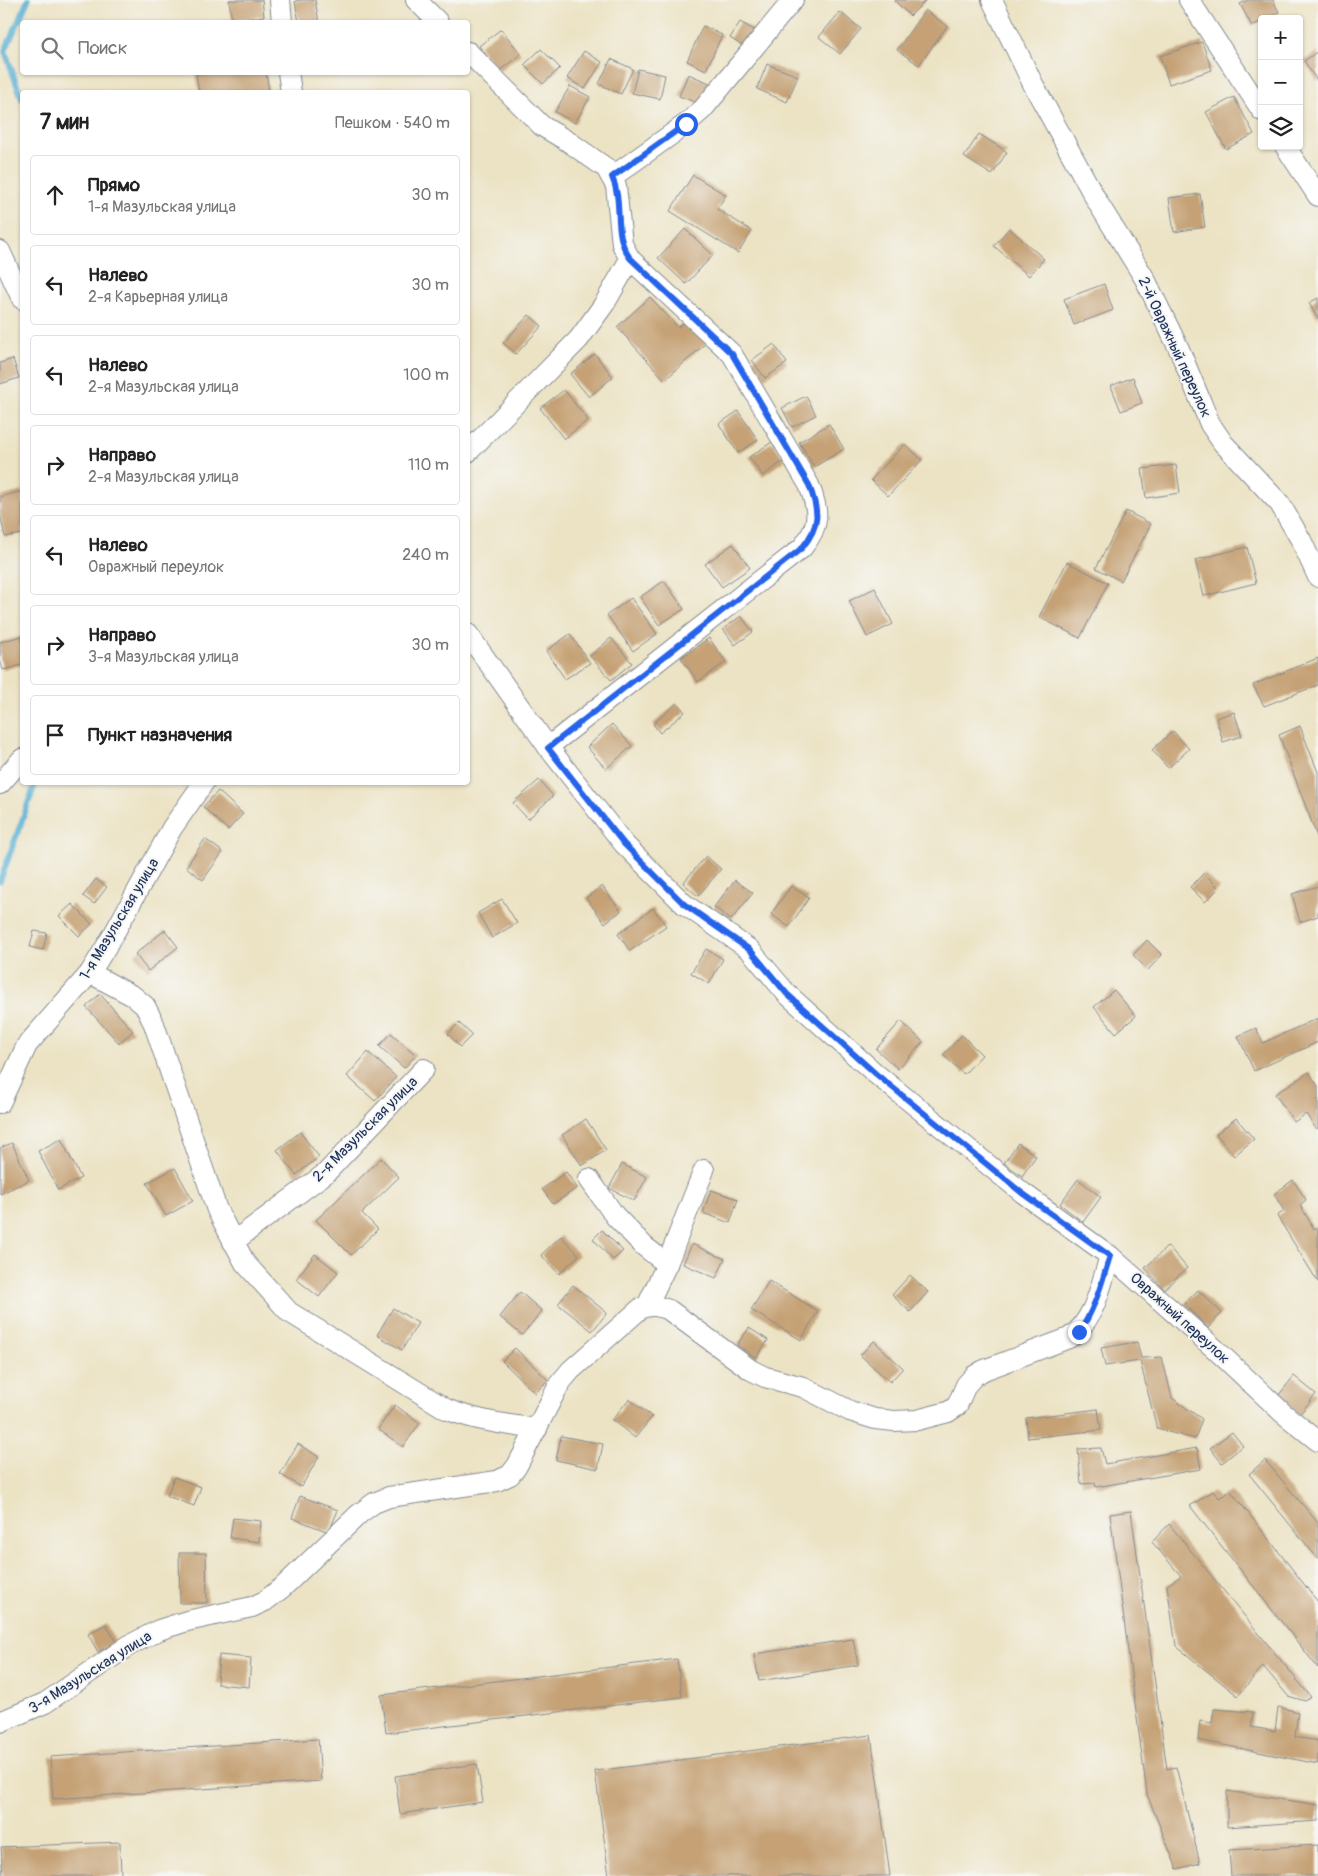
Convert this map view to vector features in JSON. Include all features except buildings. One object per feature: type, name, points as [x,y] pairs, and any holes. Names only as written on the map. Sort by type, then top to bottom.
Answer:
[{"type":"street","points":[[280,0],[282,20]]},
{"type":"street","points":[[416,0],[436,20]]},
{"type":"street","points":[[612,177],[686,124],[703,109],[793,0]]},
{"type":"street","name":"2-й Овражный переулок","points":[[992,0],[1032,84],[1098,203],[1145,279],[1179,349],[1210,424],[1223,443],[1280,504],[1301,540],[1318,576]]},
{"type":"street","points":[[1189,0],[1258,105]]},
{"type":"street","points":[[470,54],[542,126],[606,168],[616,186],[622,244],[630,258],[732,354],[809,485],[816,502],[817,515],[810,538],[802,548],[548,748]]},
{"type":"street","points":[[288,75],[291,90]]},
{"type":"street","points":[[1288,150],[1318,196]]},
{"type":"street","points":[[0,250],[20,295]]},
{"type":"street","points":[[470,450],[579,339],[605,303],[630,258]]},
{"type":"street","name":"Овражный переулок","points":[[470,637],[548,748],[624,844],[684,904],[750,950],[787,994],[876,1074],[1022,1193],[1110,1256],[1214,1348],[1284,1414],[1318,1441]]},
{"type":"street","points":[[0,784],[20,761]]},
{"type":"street","name":"1-я Мазульская улица","points":[[0,1102],[27,1046],[90,973],[172,828],[202,785]]},
{"type":"street","points":[[90,973],[133,996],[145,1006],[154,1024],[217,1210],[245,1263],[289,1312],[446,1409],[466,1417],[488,1422],[536,1429]]},
{"type":"street","name":"2-я Мазульская улица","points":[[233,1242],[326,1173],[424,1069]]},
{"type":"street","points":[[704,1170],[667,1264],[647,1306],[657,1306],[669,1310],[751,1370],[765,1377],[803,1387],[850,1411],[875,1419],[894,1421],[917,1420],[948,1412],[957,1406],[966,1385],[974,1376],[984,1370],[1069,1338],[1079,1332],[1093,1306],[1110,1256]]},
{"type":"street","points":[[589,1179],[615,1216],[644,1246],[667,1264]]},
{"type":"street","name":"3-я Мазульская улица","points":[[0,1722],[45,1703],[128,1646],[159,1630],[187,1621],[252,1607],[265,1601],[283,1587],[359,1514],[374,1503],[390,1497],[497,1481],[510,1475],[517,1466],[550,1399],[571,1370],[640,1309],[647,1306]]},
{"type":"waterway","points":[[20,93],[5,51],[28,0]]},
{"type":"waterway","points":[[0,881],[35,785]]},
{"type":"route","points":[[686,124],[612,177],[616,186],[622,244],[630,258],[732,354],[809,485],[816,502],[817,515],[815,527],[810,538],[802,548],[548,748],[624,844],[684,904],[750,950],[787,994],[876,1074],[1022,1193],[1110,1256],[1093,1306],[1079,1332]]}]
